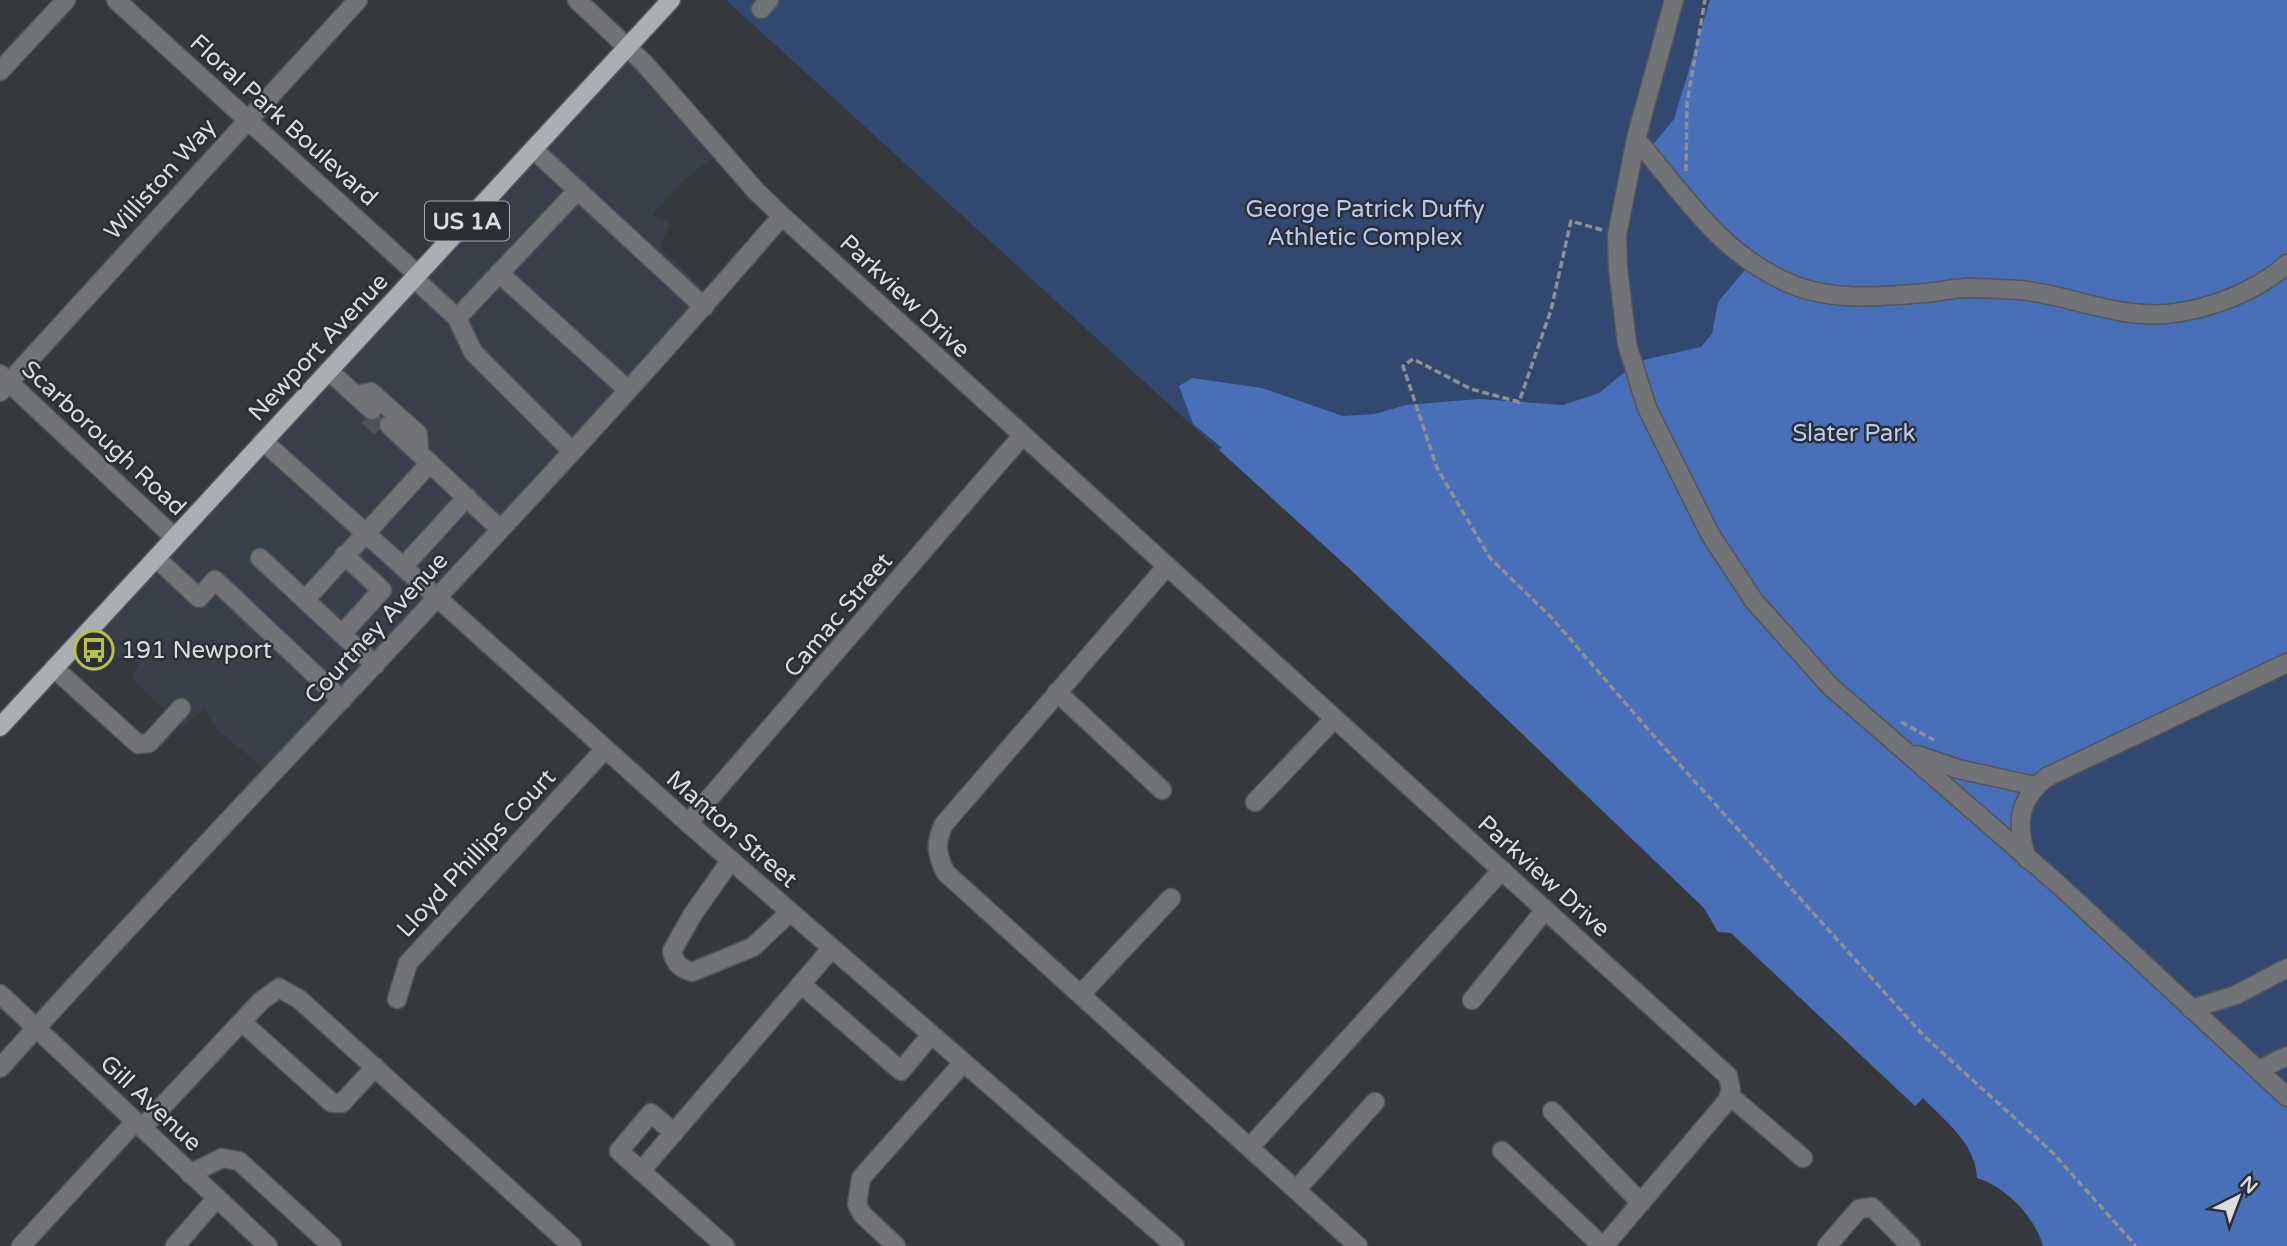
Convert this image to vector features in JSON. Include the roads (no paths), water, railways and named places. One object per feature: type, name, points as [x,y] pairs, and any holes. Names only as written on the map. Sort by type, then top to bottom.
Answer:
[{"type":"main road","name":"Newport Avenue","points":[[0,727],[671,0]]},
{"type":"street","points":[[0,71],[66,0]]},
{"type":"street","name":"Floral Park Boulevard","points":[[116,0],[457,318]]},
{"type":"street","name":"Williston Way","points":[[3,383],[358,0]]},
{"type":"street","name":"Parkview Drive","points":[[577,0],[627,46],[756,191],[782,216],[1728,1076],[1729,1095]]},
{"type":"street","points":[[1674,0],[1636,139],[1617,235],[1622,314],[1636,376],[1657,432],[1710,534],[1754,601],[1791,646],[1830,686],[2059,885],[2287,1097]]},
{"type":"street","points":[[1636,139],[1718,237],[1760,269],[1807,290],[1837,297],[1926,293],[1965,288],[2000,289],[2023,291],[2126,313],[2168,313],[2213,305],[2259,283],[2287,264]]},
{"type":"street","points":[[533,149],[704,307]]},
{"type":"street","points":[[572,451],[473,352],[457,318],[578,190]]},
{"type":"street","name":"Courtney Avenue","points":[[0,1068],[628,390],[782,216]]},
{"type":"street","points":[[499,273],[628,390]]},
{"type":"street","points":[[329,371],[370,413]]},
{"type":"street","name":"Scarborough Road","points":[[3,383],[174,537]]},
{"type":"street","points":[[355,395],[372,392],[418,434],[425,458]]},
{"type":"street","points":[[386,428],[425,458],[500,529]]},
{"type":"street","name":"Camac Street","points":[[688,823],[1022,436]]},
{"type":"street","name":"Manton Street","points":[[263,442],[688,823],[1175,1246]]},
{"type":"street","points":[[304,600],[364,533],[425,458]]},
{"type":"street","points":[[403,567],[467,498]]},
{"type":"street","points":[[342,634],[382,590],[344,555]]},
{"type":"street","points":[[156,558],[199,598],[215,580],[342,700]]},
{"type":"street","points":[[260,558],[375,665]]},
{"type":"street","points":[[1167,566],[944,824],[936,841],[939,859],[946,873],[1358,1246]]},
{"type":"street","points":[[2027,859],[2019,817],[2026,797],[2035,786],[2061,769],[2287,663]]},
{"type":"street","points":[[54,668],[138,744],[149,743],[180,708]]},
{"type":"street","points":[[1057,692],[1075,712],[1162,790]]},
{"type":"street","points":[[1255,802],[1334,719]]},
{"type":"street","name":"Lloyd Phillips Court","points":[[397,999],[408,963],[605,749]]},
{"type":"street","points":[[1910,753],[1958,769],[2035,786]]},
{"type":"street","points":[[731,860],[672,951],[675,962],[682,969],[692,972],[753,947],[790,912]]},
{"type":"street","points":[[1250,1147],[1502,870]]},
{"type":"street","points":[[1080,994],[1171,898]]},
{"type":"street","points":[[1472,1000],[1545,910]]},
{"type":"street","points":[[641,1171],[832,948]]},
{"type":"street","points":[[2191,1009],[2236,995],[2287,968]]},
{"type":"street","points":[[801,984],[901,1071],[931,1035]]},
{"type":"street","points":[[21,1246],[242,1022],[279,988],[299,999],[572,1246]]},
{"type":"street","name":"Gill Avenue","points":[[0,994],[268,1246]]},
{"type":"street","points":[[242,1022],[332,1103],[342,1103],[375,1067]]},
{"type":"street","points":[[2258,1070],[2287,1056]]},
{"type":"street","points":[[896,1246],[862,1214],[857,1204],[861,1178],[963,1063]]},
{"type":"street","points":[[1502,1151],[1603,1246],[1729,1095],[1803,1158]]},
{"type":"street","points":[[1296,1190],[1375,1102]]},
{"type":"street","points":[[1552,1111],[1641,1203]]},
{"type":"street","points":[[674,1133],[651,1113],[619,1151],[725,1246]]},
{"type":"street","points":[[190,1174],[222,1158],[239,1161],[332,1246]]},
{"type":"street","points":[[175,1246],[217,1198]]},
{"type":"street","points":[[1827,1246],[1859,1209],[1872,1207],[1911,1246]]},
{"type":"tunnel","points":[[367,416],[384,431]]},
{"type":"place","name":"191 Newport","points":[[94,650]]},
{"type":"park label","name":"George Patrick Duffy Athletic Complex","points":[[1365,223]]},
{"type":"park label","name":"Slater Park","points":[[1854,433]]}]
